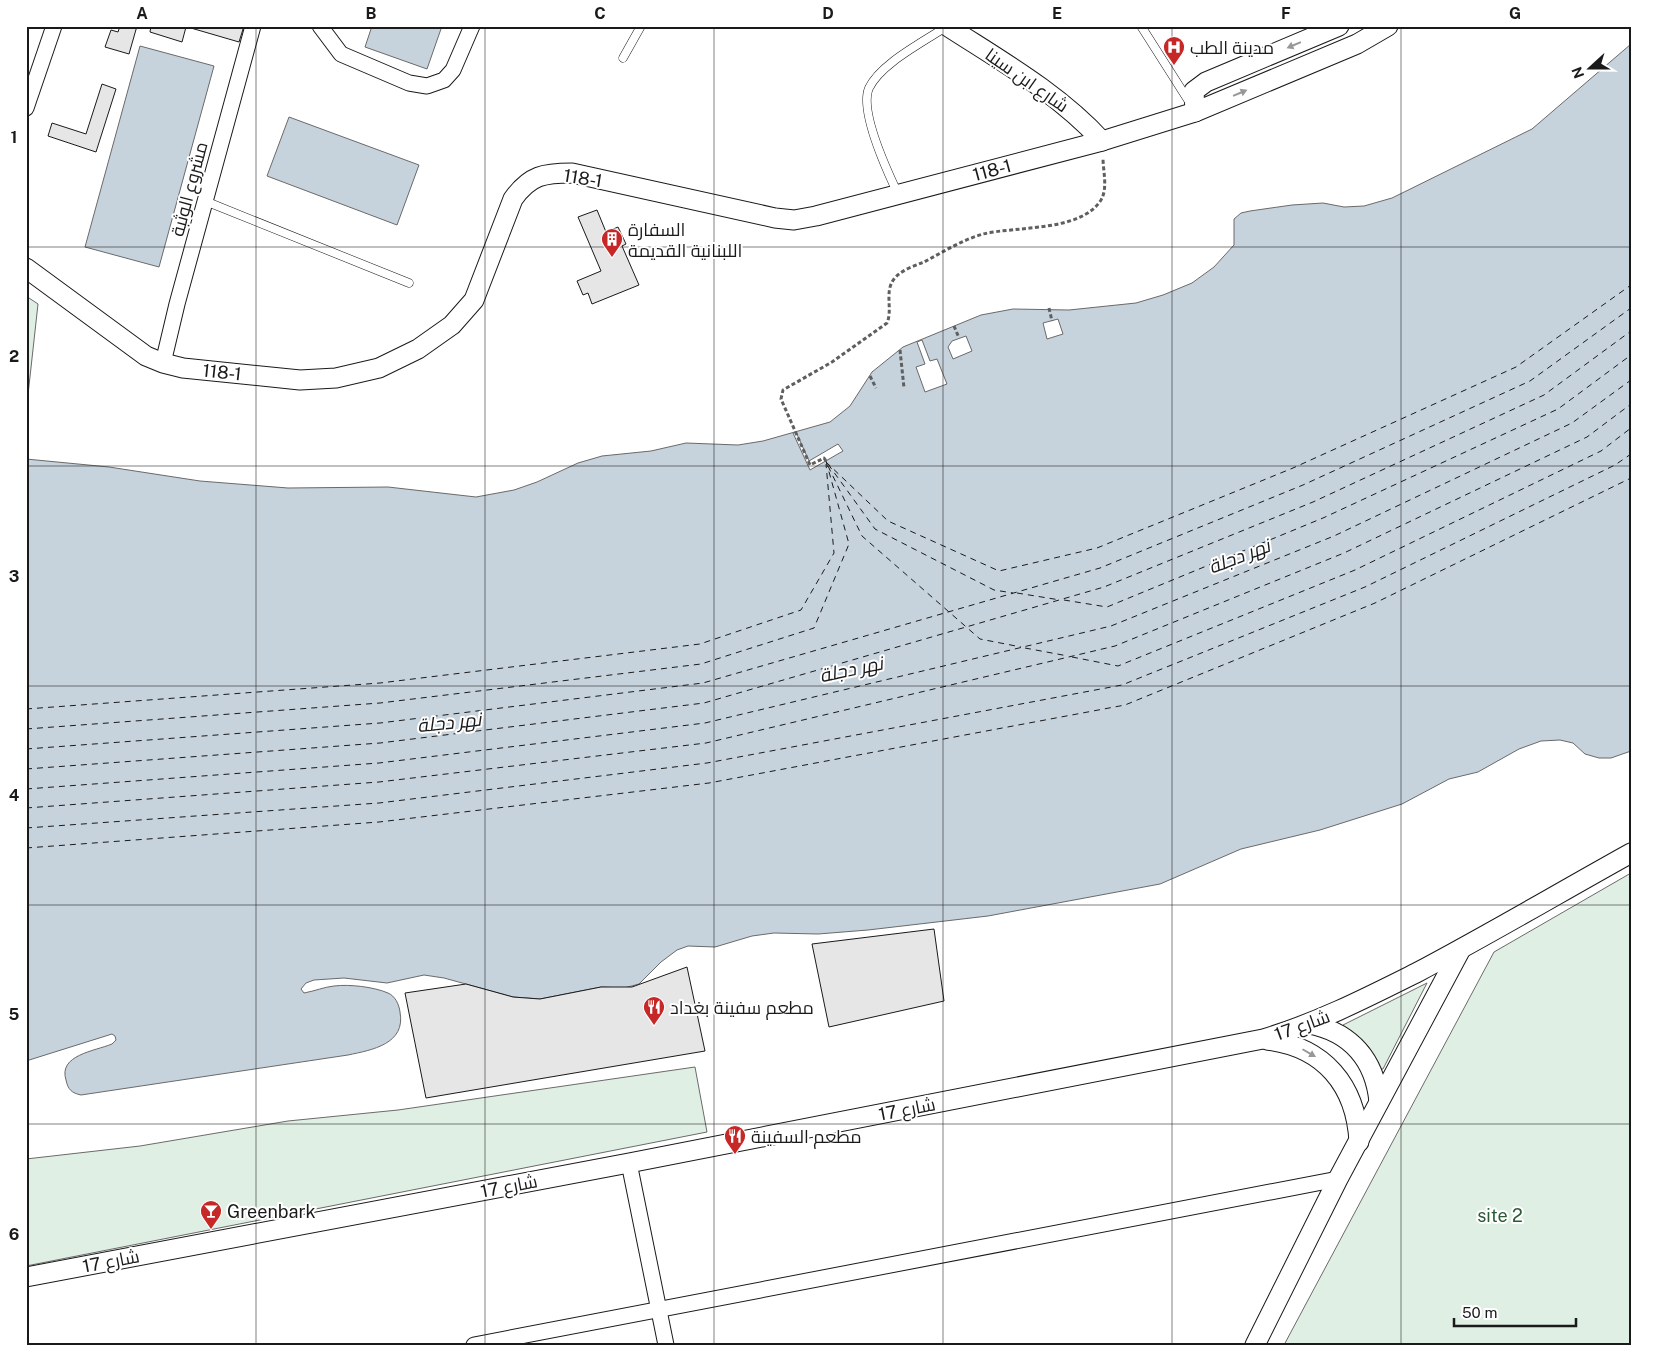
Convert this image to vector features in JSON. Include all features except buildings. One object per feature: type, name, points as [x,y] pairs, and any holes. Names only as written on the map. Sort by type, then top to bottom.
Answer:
[{"type":"street","points":[[26,108],[30,81],[54,26]]},
{"type":"street","name":"مشروع الوثبة","points":[[162,363],[254,26]]},
{"type":"street","points":[[320,26],[342,54],[409,84],[427,86],[444,80],[453,70],[472,26]]},
{"type":"street","name":"شارع ابن سينا","points":[[947,26],[1053,95],[1085,122],[1102,141]]},
{"type":"street","points":[[1196,112],[1194,91],[1206,82],[1339,26]]},
{"type":"street","name":"118-1","points":[[26,268],[146,356],[162,363],[183,368],[300,380],[336,378],[379,368],[418,350],[452,325],[474,300],[513,199],[528,182],[549,173],[572,173],[666,195],[794,220],[1102,141],[1196,112],[1357,44],[1388,26]]},
{"type":"street","name":"شارع 17","points":[[26,1277],[629,1163],[1263,1039],[1309,1024],[1358,1002],[1461,949],[1631,853]]},
{"type":"street","points":[[1255,1345],[1338,1179],[1461,949]]},
{"type":"street","points":[[1309,1024],[1336,1032],[1359,1050],[1374,1074],[1379,1102]]},
{"type":"street","points":[[1263,1039],[1297,1046],[1312,1054],[1338,1077],[1354,1108],[1359,1142]]},
{"type":"street","points":[[629,1163],[666,1345]]},
{"type":"street","points":[[474,1345],[1338,1179]]},
{"type":"lane","points":[[623,58],[641,26]]},
{"type":"lane","points":[[898,194],[885,166],[869,122],[868,89],[885,67],[947,26]]},
{"type":"lane","points":[[1141,26],[1196,112]]},
{"type":"lane","points":[[205,201],[409,283]]},
{"type":"path","points":[[826,461],[824,458],[810,465],[781,399],[783,390],[832,362],[886,323],[890,315],[890,286],[900,273],[975,237],[1071,220],[1093,209],[1101,199],[1104,189],[1102,141]]},
{"type":"path","points":[[1049,308],[1052,320]]},
{"type":"path","points":[[954,326],[959,338]]},
{"type":"path","points":[[900,350],[904,388]]},
{"type":"path","points":[[870,376],[876,388]]},
{"type":"green space","points":[[26,296],[38,304],[26,413]]},
{"type":"green space","name":"site 2","points":[[1631,873],[1631,1345],[1284,1345],[1494,952]]},
{"type":"green space","points":[[1427,983],[1383,1069],[1381,1069],[1368,1046],[1343,1025]]},
{"type":"green space","points":[[695,1067],[707,1132],[26,1266],[26,1159],[140,1146],[288,1121],[398,1110]]},
{"type":"water","points":[[372,26],[442,26],[427,69],[365,47]]},
{"type":"water","name":"نهر دجلة","points":[[1631,44],[1631,751],[1611,758],[1599,758],[1585,754],[1573,743],[1560,740],[1541,741],[1519,749],[1478,772],[1449,779],[1402,804],[1320,830],[1241,849],[1160,884],[988,916],[818,934],[774,933],[752,936],[715,947],[688,946],[677,950],[661,962],[639,984],[624,988],[601,987],[540,999],[513,997],[444,978],[424,975],[387,983],[344,978],[314,980],[306,983],[301,989],[304,993],[340,985],[354,986],[382,991],[393,996],[396,1001],[399,1009],[400,1023],[398,1032],[393,1038],[377,1048],[348,1055],[81,1095],[69,1089],[65,1072],[67,1065],[80,1055],[112,1044],[116,1040],[112,1034],[26,1061],[26,459],[109,467],[200,481],[288,488],[388,487],[476,497],[514,490],[537,482],[578,463],[602,456],[651,451],[686,443],[738,445],[763,441],[830,422],[850,406],[872,372],[903,347],[981,315],[1013,309],[1069,310],[1136,303],[1163,295],[1192,283],[1214,267],[1234,245],[1234,219],[1241,213],[1292,205],[1323,203],[1344,207],[1364,206],[1392,198],[1532,129]]},
{"type":"water","points":[[140,46],[214,66],[159,267],[85,247]]},
{"type":"water","points":[[289,117],[419,165],[397,225],[267,176]]},
{"type":"pier","points":[[1058,319],[1063,334],[1047,339],[1043,323]]},
{"type":"pier","points":[[966,336],[972,351],[953,359],[948,347],[952,341]]},
{"type":"pier","points":[[922,340],[930,361],[937,359],[947,384],[925,392],[916,367],[925,364],[917,342]]},
{"type":"pier","points":[[796,432],[809,461],[838,444],[843,451],[810,470],[793,433]]},
{"type":"ferry route","points":[[826,462],[888,521],[999,571],[1097,548],[1293,468],[1516,367],[1631,285]]},
{"type":"ferry route","points":[[26,749],[380,723],[703,683],[1100,568],[1303,485],[1530,381],[1631,308]]},
{"type":"ferry route","points":[[26,769],[380,743],[704,703],[1104,587],[1313,502],[1544,395],[1631,331]]},
{"type":"ferry route","points":[[1064,600],[1107,607],[1323,518],[1558,409],[1631,355]]},
{"type":"ferry route","points":[[26,789],[379,763],[705,723],[1111,626],[1334,536],[1572,423],[1631,380]]},
{"type":"ferry route","points":[[26,808],[379,782],[706,743],[1115,646],[1344,553],[1587,437],[1631,404]]},
{"type":"ferry route","points":[[1072,657],[1118,666],[1355,570],[1601,451],[1631,428]]},
{"type":"ferry route","points":[[26,828],[379,803],[707,763],[1122,685],[1365,587],[1615,465],[1631,454]]},
{"type":"ferry route","points":[[26,729],[380,703],[701,664],[814,628],[849,544],[826,461]]},
{"type":"ferry route","points":[[26,709],[380,683],[700,644],[801,610],[834,553],[826,464]]},
{"type":"ferry route","points":[[828,464],[875,529],[994,590],[1013,593]]},
{"type":"ferry route","points":[[828,466],[862,536],[980,639],[1021,647]]},
{"type":"ferry route","points":[[26,848],[379,822],[709,783],[1125,705],[1375,603],[1631,478]]},
{"type":"ferry route","points":[[1017,593],[1060,600]]},
{"type":"ferry route","points":[[1025,648],[1068,656]]},
{"type":"place","name":"مدينة الطب","points":[[1174,66]]},
{"type":"place","name":"السفارة اللبنانية القديمة","points":[[612,258]]},
{"type":"place","name":"مطعم سفينة بغداد","points":[[654,1026]]},
{"type":"place","name":"مطعم السفينة","points":[[735,1155]]},
{"type":"place","name":"Greenbark","points":[[211,1230]]}]
